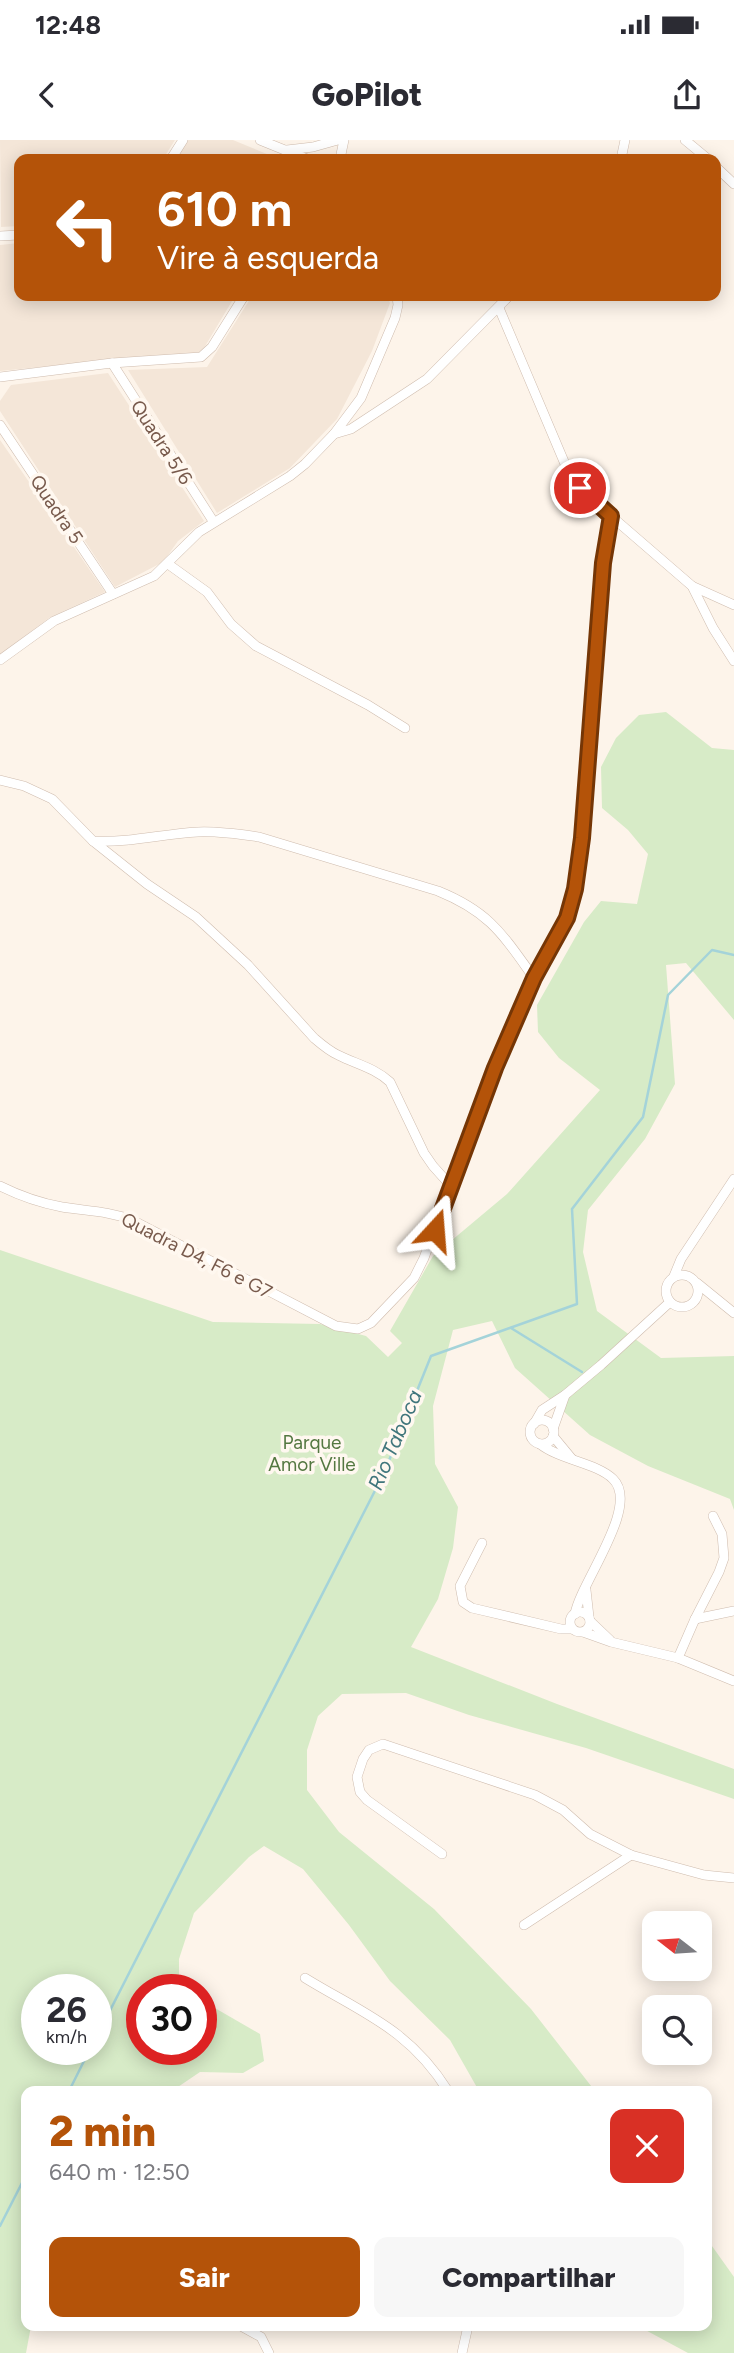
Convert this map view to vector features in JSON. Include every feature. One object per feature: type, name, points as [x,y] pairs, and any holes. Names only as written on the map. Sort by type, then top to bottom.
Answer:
[{"type":"street","points":[[260,140],[297,154]]},
{"type":"street","points":[[287,150],[338,140]]},
{"type":"street","points":[[685,140],[702,154]]},
{"type":"street","points":[[310,154],[313,147]]},
{"type":"street","points":[[721,172],[734,184]]},
{"type":"street","points":[[0,377],[112,363],[201,357],[212,347],[241,301]]},
{"type":"street","points":[[0,660],[54,621],[154,576],[189,540],[213,522],[290,476],[305,464],[334,434],[361,398],[395,318],[398,301]]},
{"type":"street","points":[[334,434],[351,429],[427,379],[505,301]]},
{"type":"street","points":[[499,308],[565,464],[580,488],[692,586],[734,605]]},
{"type":"street","name":"Quadra 5/6","points":[[112,363],[213,522]]},
{"type":"street","name":"Quadra 5","points":[[0,425],[113,594]]},
{"type":"street","points":[[0,780],[24,786],[52,799],[93,841],[147,884],[196,917],[248,965],[314,1038],[337,1055],[380,1073],[390,1082],[424,1153],[450,1185],[495,1068],[534,978],[567,918],[575,889],[582,838],[603,563],[611,516]]},
{"type":"street","points":[[168,564],[206,592],[231,624],[256,646],[368,705],[405,728]]},
{"type":"street","points":[[692,586],[713,628],[734,661]]},
{"type":"street","points":[[93,841],[119,843],[196,832],[240,834],[259,837],[419,885],[462,901],[475,909],[502,933],[534,978]]},
{"type":"street","points":[[717,1298],[697,1297],[686,1307],[679,1307],[670,1302],[666,1288],[681,1259],[734,1179]]},
{"type":"street","name":"Quadra D4, F6 e G7","points":[[0,1186],[36,1201],[113,1213],[132,1220],[336,1326],[358,1329],[371,1323],[414,1278],[424,1258],[450,1185]]},
{"type":"street","points":[[681,1259],[689,1276],[734,1313]]},
{"type":"street","points":[[674,1276],[689,1276]]},
{"type":"street","points":[[696,1283],[697,1297]]},
{"type":"street","points":[[573,1621],[578,1602],[586,1590],[620,1511],[620,1488],[612,1478],[550,1451],[534,1441],[530,1434],[542,1410],[601,1365],[670,1302]]},
{"type":"street","points":[[540,1444],[550,1441],[565,1395]]},
{"type":"street","points":[[534,1424],[545,1421],[573,1461]]},
{"type":"street","points":[[678,1658],[724,1559],[722,1534],[713,1516]]},
{"type":"street","points":[[482,1544],[460,1586],[463,1602],[472,1608],[556,1628],[573,1621],[582,1613],[611,1642]]},
{"type":"street","points":[[583,1632],[587,1629],[589,1619],[586,1590]]},
{"type":"street","points":[[695,1619],[734,1611]]},
{"type":"street","points":[[573,1621],[583,1632],[611,1642],[678,1658],[734,1681]]},
{"type":"street","points":[[442,1853],[360,1792],[357,1782],[363,1759],[375,1746],[383,1744],[398,1748],[534,1795],[563,1810],[590,1834],[631,1855],[704,1875],[734,1878]]},
{"type":"street","points":[[524,1925],[631,1855]]},
{"type":"street","points":[[305,1978],[377,2018],[400,2034],[419,2053],[444,2086]]},
{"type":"street","points":[[250,2331],[261,2337],[269,2353]]},
{"type":"street","points":[[462,2353],[467,2331]]},
{"type":"shaded area","points":[[0,140],[175,140],[166,154],[14,154],[14,226],[1,227]]},
{"type":"shaded area","points":[[186,140],[233,140],[267,154],[177,154]]},
{"type":"shaded area","points":[[14,244],[14,301],[232,301],[204,348],[195,355],[161,355],[0,371],[0,245]]},
{"type":"shaded area","points":[[249,301],[390,303],[372,351],[337,419],[290,468],[217,513],[128,370],[207,367]]},
{"type":"shaded area","points":[[108,373],[204,521],[178,541],[163,562],[115,587],[0,411],[0,401],[11,385]]},
{"type":"shaded area","points":[[0,440],[105,592],[49,618],[0,655]]},
{"type":"green space","name":"Parque Amor Ville","points":[[666,712],[712,748],[734,750],[734,1020],[686,963],[666,965],[675,1084],[645,1139],[588,1210],[583,1252],[597,1311],[661,1358],[734,1356],[734,1510],[730,1499],[648,1466],[590,1435],[515,1368],[492,1321],[453,1330],[433,1406],[435,1464],[458,1507],[453,1548],[438,1599],[411,1647],[734,1769],[734,1799],[586,1748],[469,1715],[406,1693],[342,1694],[318,1716],[307,1750],[307,1790],[339,1832],[434,1909],[531,2009],[591,2086],[476,2086],[450,2040],[390,1981],[303,1869],[264,1846],[249,1857],[194,1913],[179,1959],[179,1974],[126,1974],[126,2065],[217,2065],[217,2009],[260,2034],[264,2061],[243,2073],[200,2072],[179,2086],[21,2086],[21,2331],[30,2331],[26,2353],[0,2353],[0,1250],[213,1322],[320,1324],[366,1336],[388,1357],[402,1343],[390,1331],[433,1256],[507,1194],[600,1090],[559,1058],[538,1032],[537,1005],[584,922],[601,901],[637,904],[648,854],[628,830],[602,808],[601,767],[616,738],[639,715]]},
{"type":"green space","points":[[712,2246],[734,2277],[734,2353],[688,2353],[647,2331],[712,2331]]},
{"type":"waterway","name":"Rio Taboca","points":[[112,2007],[384,1473],[431,1356],[577,1304],[572,1209],[643,1117],[668,995],[712,950],[734,955]]},
{"type":"waterway","points":[[511,1328],[582,1372]]},
{"type":"waterway","name":"Rio Taboca","points":[[72,2086],[82,2065]]},
{"type":"waterway","name":"Rio Taboca","points":[[0,2226],[21,2185]]},
{"type":"route","points":[[435,1230],[495,1068],[534,978],[567,918],[575,889],[582,838],[603,563],[611,516],[580,488]]}]
